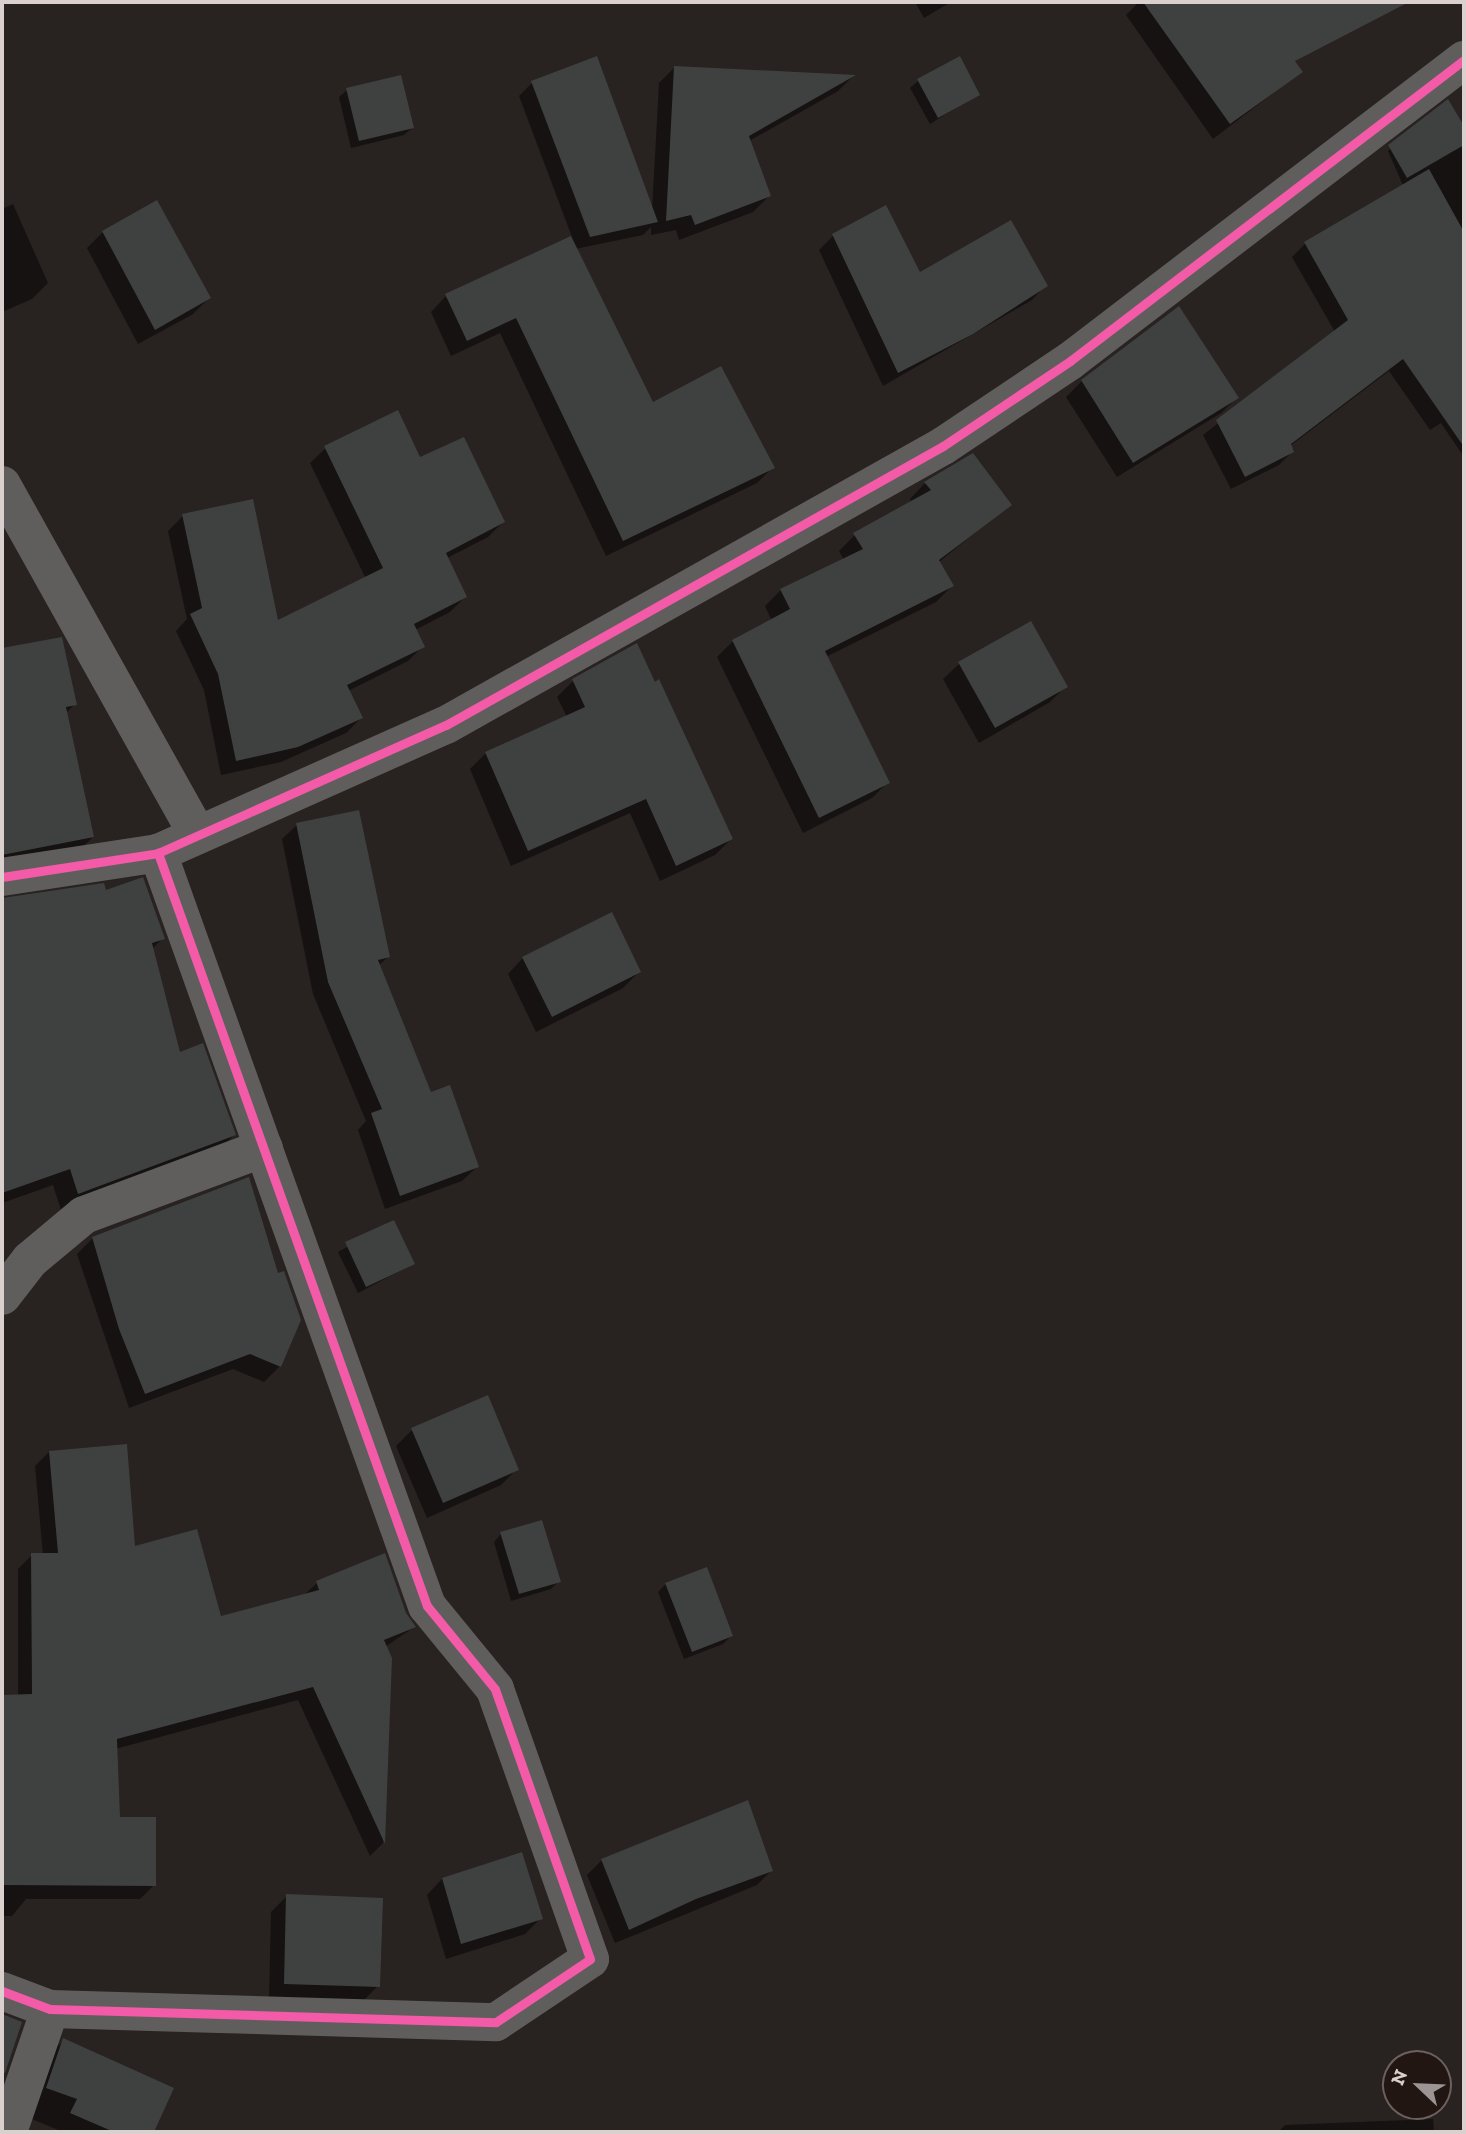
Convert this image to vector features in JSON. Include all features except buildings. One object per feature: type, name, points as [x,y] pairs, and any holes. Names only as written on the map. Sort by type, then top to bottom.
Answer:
[{"type":"street","points":[[2,877],[158,853],[446,725],[943,446],[1070,361],[1464,60]]},
{"type":"street","points":[[2,485],[198,835]]},
{"type":"street","points":[[2,1991],[50,2009],[496,2022],[590,1959],[495,1689],[427,1606],[158,853]]},
{"type":"street","points":[[2,1296],[30,1260],[84,1215],[264,1148]]},
{"type":"street","points":[[8,2132],[50,2009]]},
{"type":"cycle path","points":[[2,877],[158,853],[446,725],[943,446],[1070,361],[1464,60]]},
{"type":"cycle path","points":[[2,1991],[50,2009],[496,2022],[590,1959],[495,1689],[427,1606],[158,853]]}]
